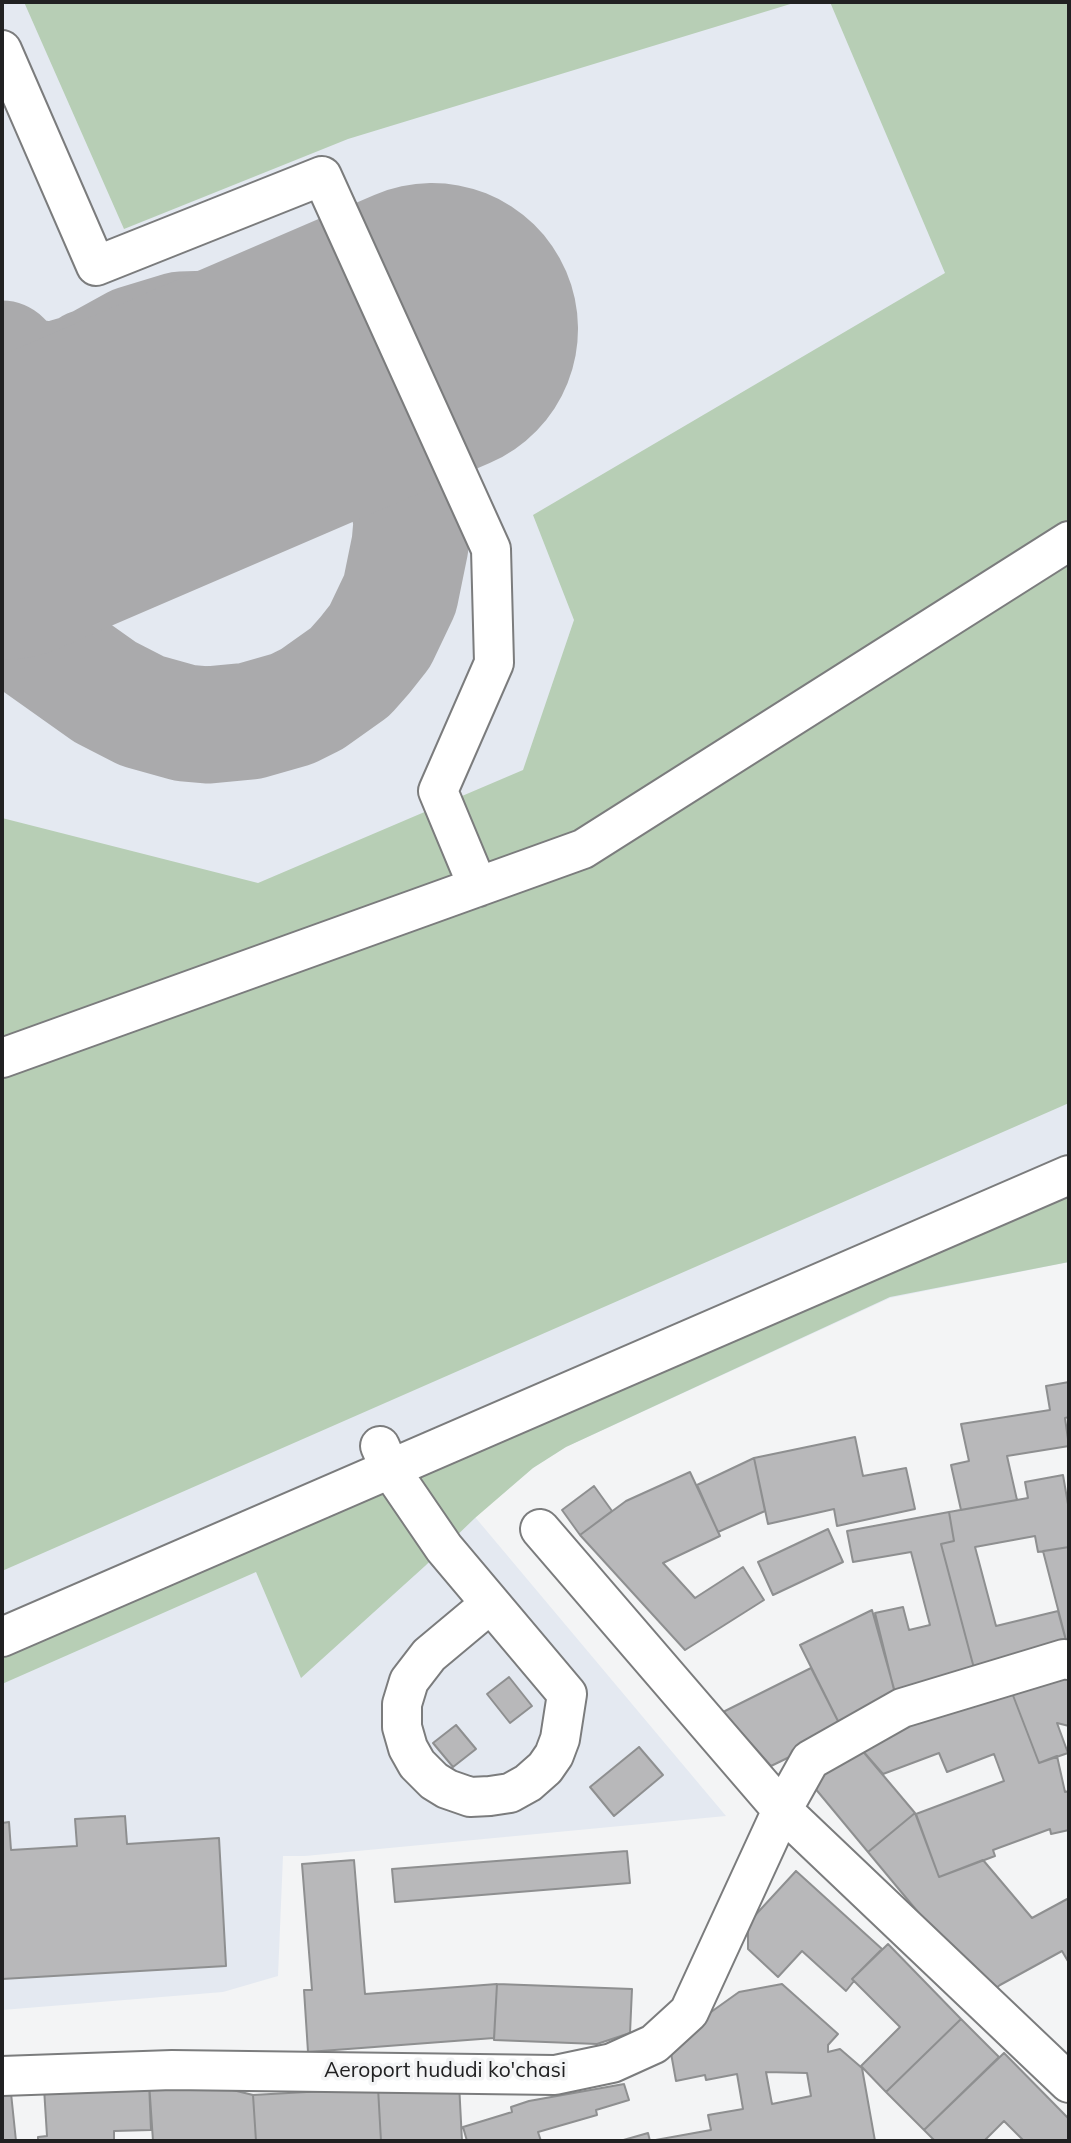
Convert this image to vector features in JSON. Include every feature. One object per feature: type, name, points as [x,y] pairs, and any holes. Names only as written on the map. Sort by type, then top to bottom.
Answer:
[{"type":"street","points":[[2,50],[96,266],[322,176],[491,550],[494,663],[438,790],[478,887]]},
{"type":"street","points":[[2,1058],[583,849],[1069,541]]},
{"type":"street","points":[[2,1637],[385,1457],[1069,1149]]},
{"type":"street","points":[[2,1609],[385,1457],[1069,1175]]},
{"type":"street","points":[[385,1457],[444,1548],[567,1694],[560,1740],[545,1768],[528,1783],[510,1793],[470,1797],[433,1781],[416,1764],[402,1727],[402,1703],[409,1681],[429,1655],[490,1604]]},
{"type":"street","points":[[540,1529],[782,1810],[1069,2083]]},
{"type":"street","name":"Aeroport hududi ko'chasi","points":[[2,2076],[172,2070],[555,2075],[612,2063],[654,2044],[689,2012],[782,1810],[810,1760],[902,1708],[1064,1659],[1069,1660]]},
{"type":"shaded area","points":[[2,2],[1069,2],[1069,1262],[890,1298],[566,1447],[533,1468],[475,1517],[726,1816],[283,1856],[278,1976],[223,1992],[2,2010]]},
{"type":"green space","points":[[24,2],[797,2],[348,139],[124,229]]},
{"type":"green space","points":[[830,2],[1069,2],[1069,1103],[2,1571],[2,818],[258,883],[523,770],[574,620],[533,515],[945,273]]},
{"type":"green space","points":[[1069,1192],[1069,1262],[890,1297],[566,1447],[533,1468],[475,1518],[301,1678],[256,1572],[2,1684],[2,1654]]},
{"type":"building","points":[[1069,1382],[1069,1417],[1065,1418],[1069,1446],[1007,1456],[1017,1500],[961,1510],[951,1465],[969,1461],[961,1424],[1050,1410],[1046,1386]]},
{"type":"building","points":[[855,1437],[863,1476],[906,1468],[915,1509],[837,1526],[834,1509],[768,1524],[754,1458]]},
{"type":"building","points":[[754,1458],[765,1511],[718,1532],[697,1485]]},
{"type":"building","points":[[690,1472],[720,1536],[663,1563],[695,1598],[743,1567],[764,1600],[685,1650],[580,1535],[626,1501]]},
{"type":"building","points":[[1063,1475],[1069,1510],[1069,1547],[1038,1552],[1035,1536],[975,1547],[996,1626],[1058,1611],[1068,1648],[975,1672],[941,1544],[954,1541],[949,1512],[1028,1498],[1025,1482]]},
{"type":"building","points":[[594,1486],[612,1511],[580,1535],[562,1510]]},
{"type":"building","points":[[949,1512],[954,1541],[941,1544],[975,1672],[895,1694],[875,1613],[903,1607],[909,1630],[930,1625],[911,1552],[853,1562],[847,1531]]},
{"type":"building","points":[[828,1529],[843,1562],[773,1595],[758,1562]]},
{"type":"building","points":[[1069,1547],[1069,1648],[1068,1648],[1043,1551]]},
{"type":"building","points":[[872,1610],[898,1703],[843,1731],[800,1645]]},
{"type":"building","points":[[811,1668],[843,1731],[771,1766],[723,1712]]},
{"type":"building","points":[[509,1677],[532,1706],[510,1723],[487,1694]]},
{"type":"building","points":[[1069,1678],[1069,1726],[1057,1723],[1068,1753],[1039,1763],[1009,1685]]},
{"type":"building","points":[[1009,1685],[1039,1763],[1057,1756],[1065,1792],[1069,1791],[1069,1830],[1051,1834],[1050,1829],[993,1850],[995,1856],[939,1877],[916,1814],[1004,1781],[994,1754],[947,1772],[939,1753],[883,1774],[855,1742]]},
{"type":"building","points":[[456,1725],[476,1749],[453,1767],[433,1743]]},
{"type":"building","points":[[855,1742],[915,1813],[868,1852],[809,1781]]},
{"type":"building","points":[[639,1747],[663,1775],[614,1816],[590,1787]]},
{"type":"building","points":[[915,1813],[939,1877],[983,1860],[1032,1918],[1069,1898],[1069,1963],[1062,1951],[987,1995],[868,1852]]},
{"type":"building","points":[[125,1816],[127,1844],[219,1838],[226,1966],[2,1979],[2,1823],[9,1822],[11,1850],[77,1846],[75,1819]]},
{"type":"building","points":[[627,1851],[630,1883],[395,1902],[392,1869]]},
{"type":"building","points":[[354,1860],[365,1994],[497,1984],[494,2038],[308,2052],[304,1990],[312,1990],[302,1864]]},
{"type":"building","points":[[796,1871],[882,1949],[852,1979],[854,1981],[846,1991],[802,1951],[778,1977],[748,1949],[748,1923]]},
{"type":"building","points":[[888,1944],[961,2019],[886,2092],[861,2066],[900,2027],[852,1979]]},
{"type":"building","points":[[497,1984],[632,1989],[630,2033],[597,2044],[494,2040]]},
{"type":"building","points":[[782,1984],[838,2034],[828,2045],[828,2052],[840,2049],[862,2068],[875,2141],[650,2141],[711,2130],[708,2115],[743,2109],[737,2074],[706,2080],[705,2075],[676,2081],[669,2042],[739,1992]],"holes":[[[766,2072],[807,2073],[811,2096],[772,2104]]]},
{"type":"building","points":[[961,2019],[999,2057],[924,2130],[886,2092]]},
{"type":"building","points":[[1004,2053],[1069,2119],[1069,2141],[1024,2141],[1004,2121],[984,2141],[935,2141],[924,2130]]},
{"type":"building","points":[[192,2080],[253,2095],[256,2141],[153,2141],[149,2082]]},
{"type":"building","points":[[149,2082],[151,2130],[114,2131],[114,2141],[38,2141],[38,2137],[47,2136],[44,2088]]},
{"type":"building","points":[[459,2083],[462,2141],[381,2141],[378,2088]]},
{"type":"building","points":[[624,2084],[629,2100],[596,2110],[597,2115],[538,2132],[541,2141],[467,2141],[463,2127],[512,2112],[511,2107],[529,2101]]},
{"type":"building","points":[[378,2088],[381,2141],[256,2141],[253,2095]]},
{"type":"building","points":[[11,2093],[16,2141],[2,2141],[2,2094]]},
{"type":"building","points":[[648,2133],[650,2141],[620,2141]]},
{"type":"taxiway","points":[[2,359],[24,376],[52,381],[86,371],[135,344],[181,330],[213,329],[246,333],[292,347],[336,370],[372,407],[385,427],[404,474],[412,522],[400,594],[380,636],[365,655],[350,672],[312,699],[292,709],[250,721],[208,725],[185,723],[142,711],[105,692],[2,619]]},
{"type":"taxiway","points":[[2,488],[53,407],[91,367]]},
{"type":"runway","points":[[2,514],[432,329]]}]
